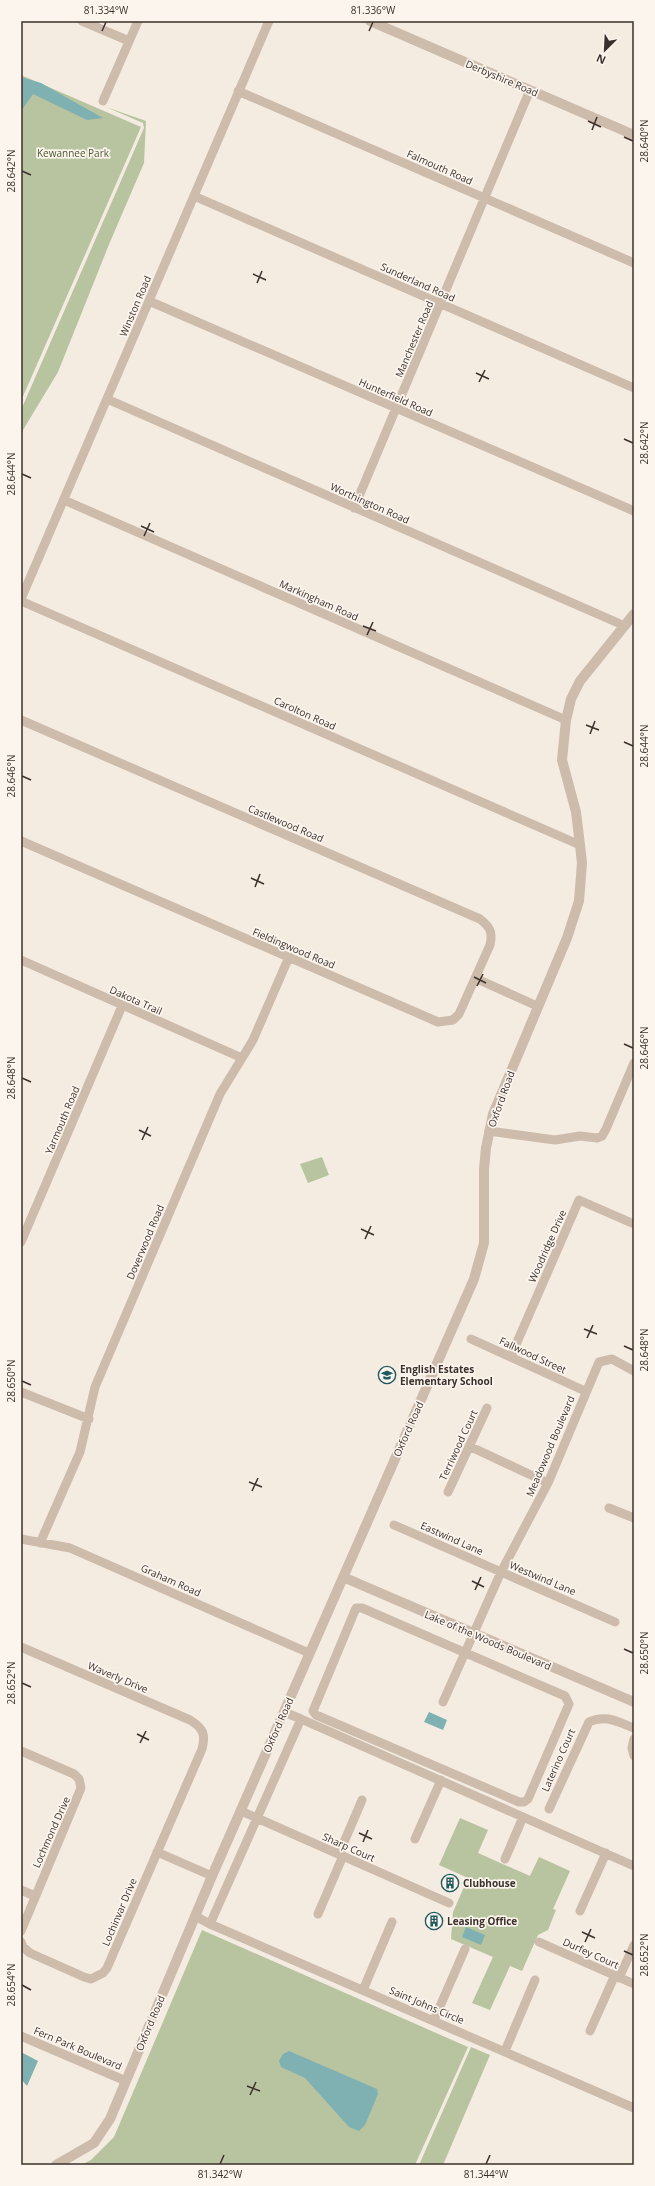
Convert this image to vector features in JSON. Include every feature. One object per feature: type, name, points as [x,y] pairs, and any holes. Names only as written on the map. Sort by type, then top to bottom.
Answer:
[{"type":"street","points":[[82,21],[129,41]]},
{"type":"street","points":[[103,101],[138,21]]},
{"type":"street","name":"Winston Road","points":[[21,600],[268,21]]},
{"type":"street","name":"Derbyshire Road","points":[[370,21],[634,136]]},
{"type":"street","name":"Manchester Road","points":[[354,508],[530,90]]},
{"type":"street","name":"Falmouth Road","points":[[238,91],[634,263]]},
{"type":"street","name":"Sunderland Road","points":[[194,196],[634,388]]},
{"type":"street","name":"Hunterfield Road","points":[[149,301],[634,511]]},
{"type":"street","name":"Worthington Road","points":[[107,399],[625,626]]},
{"type":"street","name":"Markingham Road","points":[[64,500],[566,720]]},
{"type":"street","name":"Carolton Road","points":[[21,600],[580,845]]},
{"type":"street","name":"Oxford Road","points":[[56,2165],[85,2150],[98,2138],[110,2119],[212,1876],[474,1279],[480,1261],[485,1231],[484,1169],[489,1131],[500,1097],[537,1006],[567,938],[579,901],[582,863],[580,845],[576,812],[562,760],[566,720],[571,699],[580,681],[634,614]]},
{"type":"street","name":"Castlewood Road","points":[[21,720],[480,919],[489,925],[492,934],[490,945],[475,978]]},
{"type":"street","name":"Fieldingwood Road","points":[[21,841],[438,1022],[444,1023],[453,1020],[459,1014],[475,978]]},
{"type":"street","name":"Doverwood Road","points":[[40,1543],[80,1452],[95,1387],[157,1241],[220,1094],[253,1040],[289,957]]},
{"type":"street","name":"Dakota Trail","points":[[21,960],[242,1058]]},
{"type":"street","points":[[475,978],[537,1006]]},
{"type":"street","name":"Yarmouth Road","points":[[21,1242],[122,1006]]},
{"type":"street","points":[[489,1131],[555,1140],[580,1136],[597,1138],[602,1136],[606,1130],[634,1063]]},
{"type":"street","name":"Woodridge Drive","points":[[511,1356],[579,1200],[634,1224]]},
{"type":"street","name":"Fallwood Street","points":[[472,1339],[585,1391]]},
{"type":"street","name":"Meadowood Boulevard","points":[[501,1572],[548,1483],[598,1362],[612,1359],[634,1371]]},
{"type":"street","points":[[21,1392],[88,1419]]},
{"type":"street","name":"Terriwood Court","points":[[448,1492],[487,1408]]},
{"type":"street","points":[[469,1446],[548,1483]]},
{"type":"street","points":[[609,1508],[634,1518]]},
{"type":"street","name":"Eastwind Lane","points":[[394,1525],[501,1572]]},
{"type":"street","name":"Graham Road","points":[[21,1539],[55,1544],[70,1548],[309,1653]]},
{"type":"street","name":"Westwind Lane","points":[[443,1702],[465,1652],[475,1634],[501,1572],[615,1622]]},
{"type":"street","name":"Lake of the Woods Boulevard","points":[[343,1577],[634,1702]]},
{"type":"street","points":[[356,1608],[362,1608],[465,1652],[565,1696],[568,1699],[569,1704],[528,1799],[524,1802],[519,1802],[316,1715],[313,1711],[356,1608]]},
{"type":"street","name":"Waverly Drive","points":[[21,1647],[190,1720],[199,1725],[204,1732]]},
{"type":"street","points":[[284,1712],[634,1866]]},
{"type":"street","name":"Laterino Court","points":[[549,1809],[589,1722],[597,1718],[605,1717],[634,1728]]},
{"type":"street","points":[[210,1924],[301,1719]]},
{"type":"street","name":"Lochinvar Drive","points":[[21,1942],[23,1947],[30,1953],[84,1977],[91,1979],[97,1977],[107,1968],[202,1749],[205,1739],[204,1732]]},
{"type":"street","points":[[634,1740],[632,1748],[634,1756]]},
{"type":"street","name":"Lochmond Drive","points":[[21,1751],[74,1774],[79,1779],[81,1788],[21,1930]]},
{"type":"street","points":[[415,1839],[441,1780]]},
{"type":"street","points":[[318,1914],[362,1800]]},
{"type":"street","name":"Sharp Court","points":[[241,1811],[449,1903]]},
{"type":"street","points":[[505,1859],[523,1817]]},
{"type":"street","points":[[157,1852],[212,1876]]},
{"type":"street","points":[[580,1910],[606,1853]]},
{"type":"street","points":[[21,1890],[35,1896]]},
{"type":"street","name":"Saint Johns Circle","points":[[195,1916],[210,1924],[634,2108]]},
{"type":"street","points":[[363,1990],[392,1922]]},
{"type":"street","name":"Durfey Court","points":[[538,1942],[634,1984]]},
{"type":"street","points":[[590,2031],[634,1945]]},
{"type":"street","points":[[434,2020],[465,1949]]},
{"type":"street","points":[[505,2051],[535,1980]]},
{"type":"street","name":"Fern Park Boulevard","points":[[21,2036],[126,2081]]},
{"type":"green space","name":"Kewannee Park","points":[[21,75],[141,127],[21,401]]},
{"type":"green space","points":[[106,107],[146,121],[144,163],[110,242],[58,372],[23,430],[21,437],[21,410],[144,128],[143,123]]},
{"type":"green space","points":[[322,1157],[329,1175],[308,1183],[300,1164]]},
{"type":"green space","points":[[460,1818],[488,1830],[478,1853],[530,1876],[539,1857],[570,1871],[553,1909],[556,1910],[548,1930],[538,1935],[522,1971],[510,1966],[490,2010],[472,2003],[493,1957],[451,1939],[453,1912],[468,1878],[439,1865]]},
{"type":"green space","points":[[202,1930],[468,2047],[415,2165],[81,2165],[91,2160],[114,2137]]},
{"type":"green space","points":[[471,2047],[490,2055],[443,2165],[419,2165]]},
{"type":"water","points":[[21,77],[41,83],[103,118],[87,120],[33,94],[21,111]]},
{"type":"water","points":[[429,1712],[447,1720],[443,1730],[424,1722]]},
{"type":"water","points":[[466,1927],[485,1935],[481,1945],[462,1937]]},
{"type":"water","points":[[289,2051],[377,2089],[378,2094],[365,2125],[359,2131],[349,2127],[305,2078],[281,2067],[279,2061],[283,2054]]},
{"type":"water","points":[[21,2052],[38,2061],[27,2086],[21,2079]]},
{"type":"place","name":"English Estates Elementary School","points":[[387,1375]]},
{"type":"place","name":"Clubhouse","points":[[450,1883]]},
{"type":"place","name":"Leasing Office","points":[[434,1921]]}]
